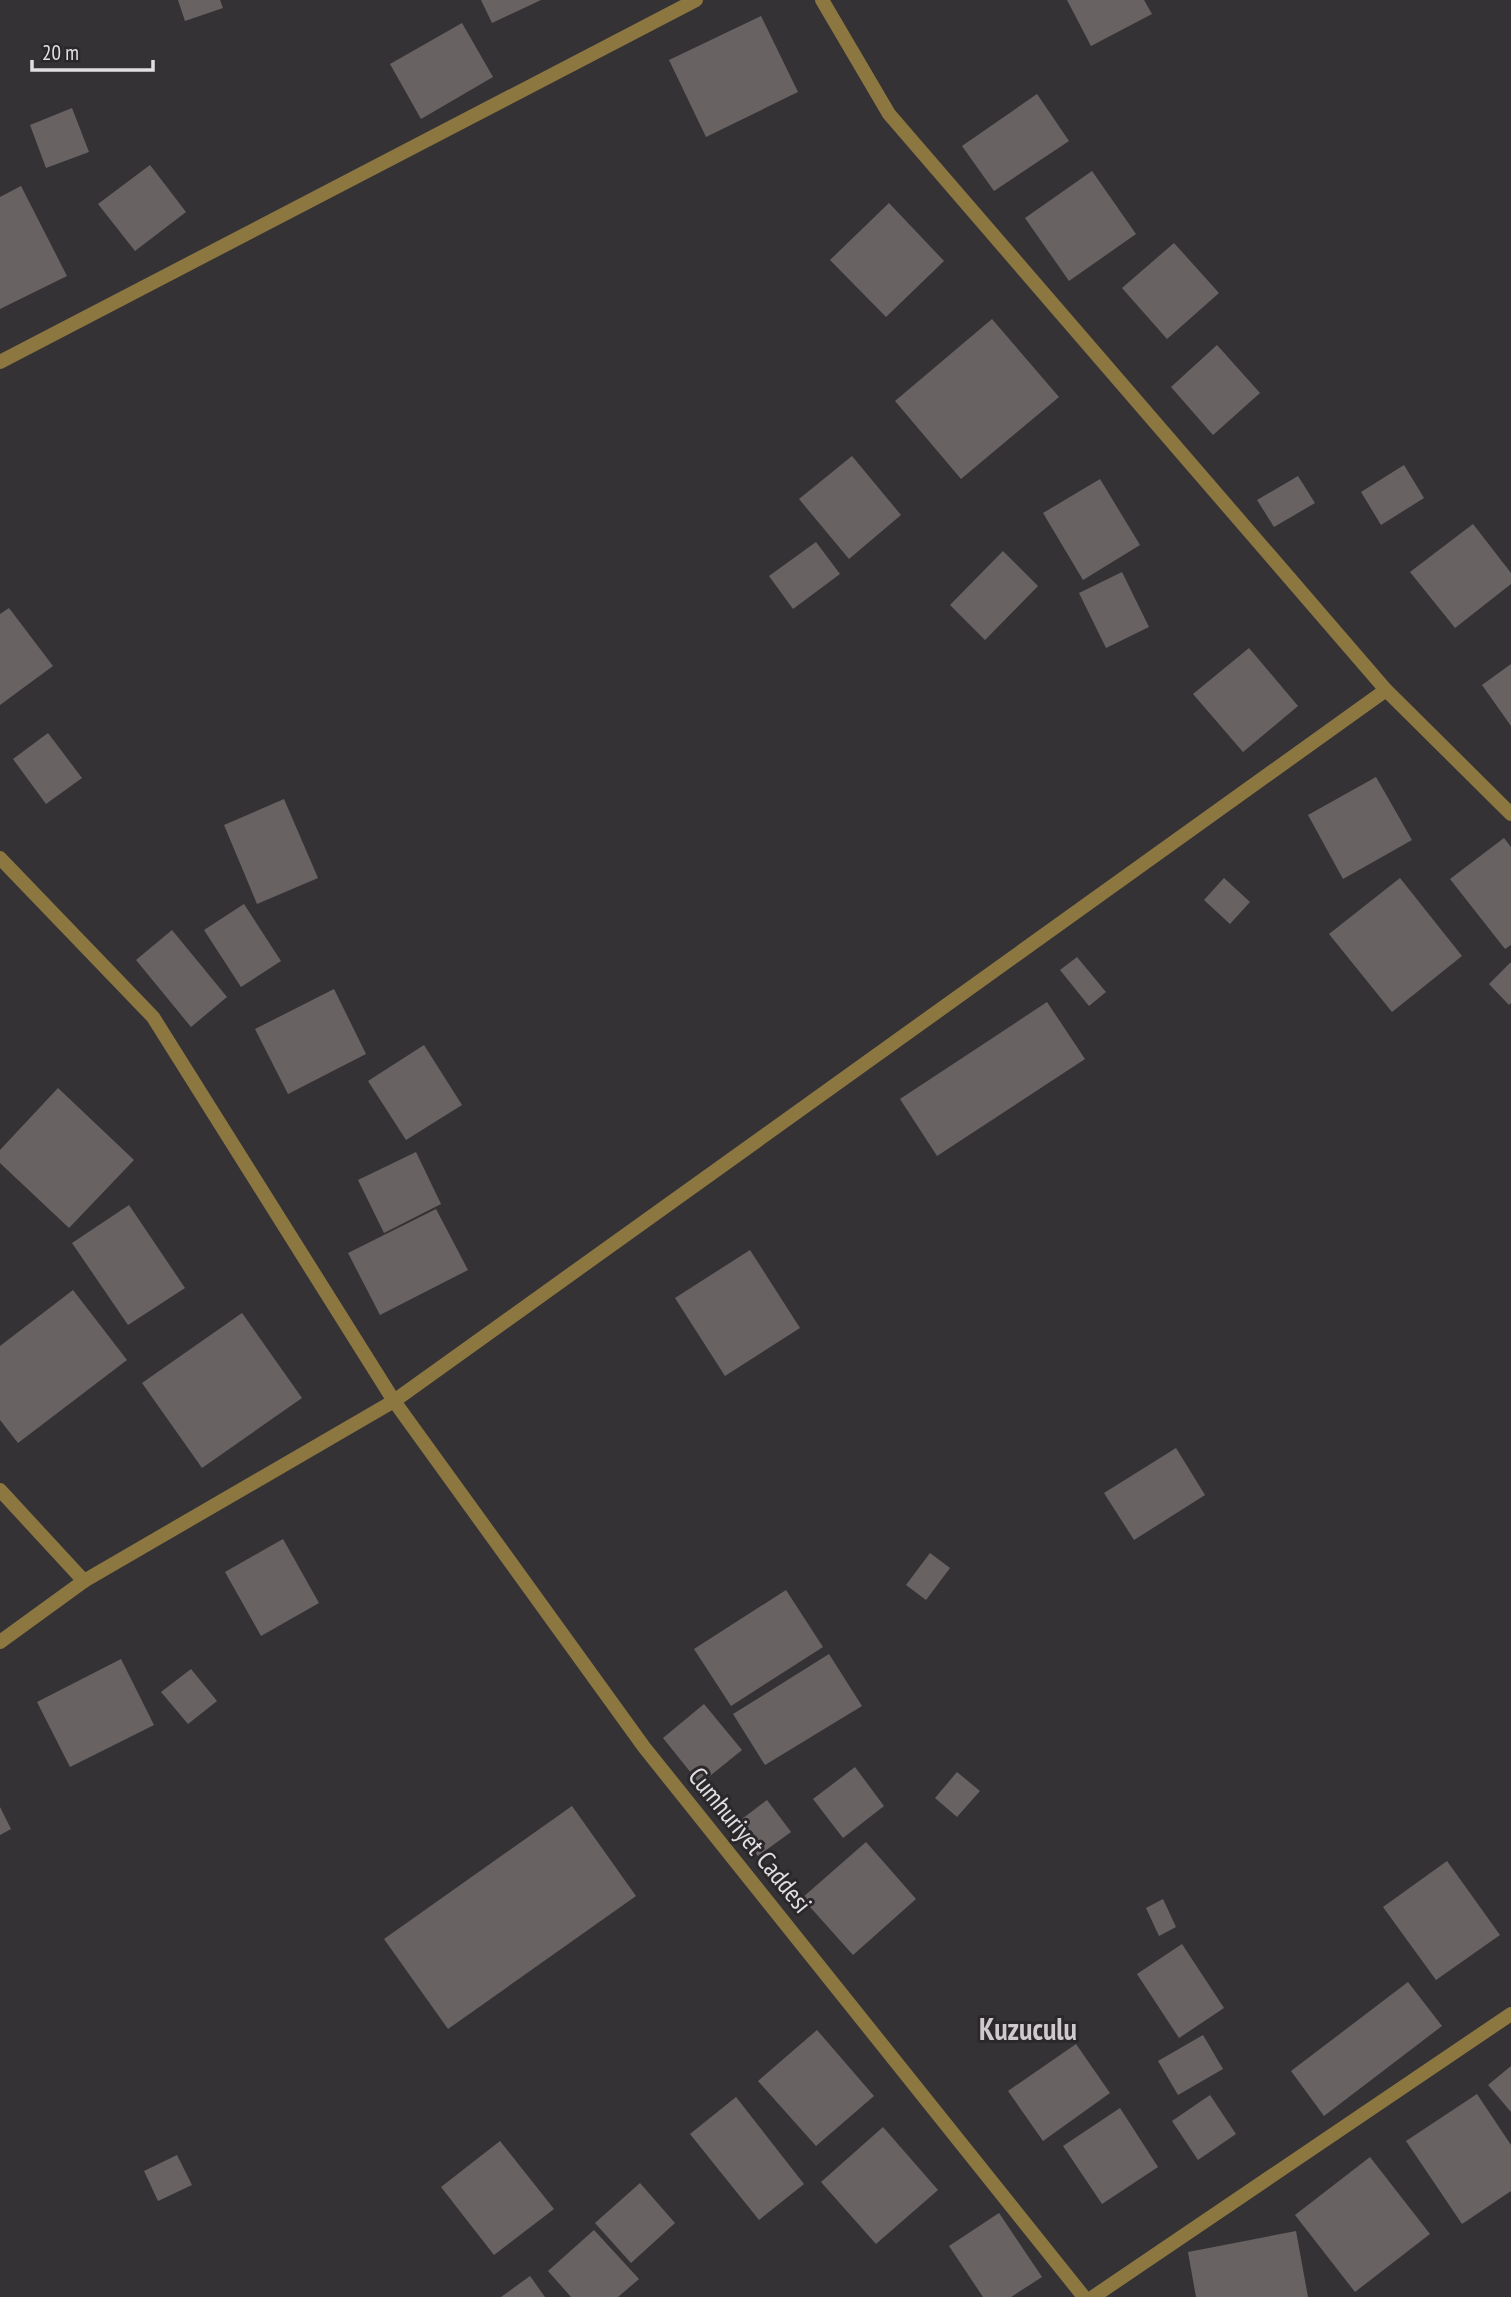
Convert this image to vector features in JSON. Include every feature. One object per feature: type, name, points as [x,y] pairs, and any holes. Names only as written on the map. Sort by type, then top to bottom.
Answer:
[{"type":"street","points":[[0,362],[696,0]]},
{"type":"street","points":[[822,0],[889,114],[1386,690],[1511,814]]},
{"type":"street","points":[[0,1642],[84,1581],[394,1401],[1386,690]]},
{"type":"street","name":"Cumhuriyet Caddesi","points":[[0,858],[153,1017],[394,1401],[644,1747],[1084,2297]]},
{"type":"street","points":[[0,1490],[84,1581]]},
{"type":"street","points":[[1093,2297],[1511,2014]]},
{"type":"building","points":[[178,0],[220,0],[223,8],[185,21]]},
{"type":"building","points":[[481,0],[541,0],[492,23]]},
{"type":"building","points":[[1067,0],[1144,0],[1152,14],[1091,46]]},
{"type":"building","points":[[761,16],[798,92],[706,137],[669,60]]},
{"type":"building","points":[[462,23],[493,77],[421,119],[390,64]]},
{"type":"building","points":[[1037,94],[1069,141],[994,191],[962,146]]},
{"type":"building","points":[[72,108],[89,152],[46,168],[30,125]]},
{"type":"building","points":[[150,165],[186,212],[135,251],[98,204]]},
{"type":"building","points":[[1092,171],[1136,234],[1069,281],[1025,218]]},
{"type":"building","points":[[21,186],[67,276],[0,309],[0,197]]},
{"type":"building","points":[[889,203],[944,261],[886,317],[830,260]]},
{"type":"building","points":[[1174,243],[1219,293],[1167,339],[1122,288]]},
{"type":"building","points":[[992,319],[1059,397],[961,479],[895,401]]},
{"type":"building","points":[[1217,345],[1260,393],[1213,435],[1171,387]]},
{"type":"building","points":[[852,456],[901,515],[849,559],[799,499]]},
{"type":"building","points":[[1404,465],[1424,498],[1381,525],[1361,492]]},
{"type":"building","points":[[1298,476],[1315,503],[1274,527],[1257,500]]},
{"type":"building","points":[[1100,479],[1140,545],[1083,580],[1043,513]]},
{"type":"building","points":[[1473,524],[1511,573],[1511,584],[1455,628],[1410,572]]},
{"type":"building","points":[[816,542],[840,574],[793,609],[769,576]]},
{"type":"building","points":[[1003,551],[1038,586],[985,640],[950,605]]},
{"type":"building","points":[[1122,572],[1149,627],[1106,648],[1079,593]]},
{"type":"building","points":[[9,608],[53,666],[0,705],[0,614]]},
{"type":"building","points":[[1249,648],[1298,706],[1243,752],[1193,694]]},
{"type":"building","points":[[1511,664],[1511,726],[1482,685]]},
{"type":"building","points":[[48,733],[82,778],[46,804],[13,759]]},
{"type":"building","points":[[1376,777],[1412,840],[1343,879],[1308,815]]},
{"type":"building","points":[[284,799],[318,878],[257,904],[224,825]]},
{"type":"building","points":[[1504,838],[1511,847],[1511,945],[1505,949],[1450,879]]},
{"type":"building","points":[[1224,878],[1250,902],[1230,924],[1204,900]]},
{"type":"building","points":[[1400,878],[1462,956],[1392,1012],[1329,934]]},
{"type":"building","points":[[244,904],[281,961],[241,987],[204,930]]},
{"type":"building","points":[[172,930],[227,997],[191,1027],[136,960]]},
{"type":"building","points":[[1077,957],[1106,992],[1089,1006],[1060,970]]},
{"type":"building","points":[[1511,962],[1511,1003],[1509,1005],[1489,984]]},
{"type":"building","points":[[334,989],[366,1054],[288,1094],[255,1029]]},
{"type":"building","points":[[1047,1002],[1085,1059],[937,1156],[900,1099]]},
{"type":"building","points":[[424,1045],[462,1105],[406,1140],[368,1081]]},
{"type":"building","points":[[58,1088],[134,1160],[69,1228],[0,1163],[0,1150]]},
{"type":"building","points":[[416,1152],[441,1204],[384,1233],[358,1180]]},
{"type":"building","points":[[129,1205],[185,1288],[128,1325],[72,1243]]},
{"type":"building","points":[[436,1209],[468,1270],[380,1315],[348,1253]]},
{"type":"building","points":[[750,1250],[800,1328],[725,1376],[675,1298]]},
{"type":"building","points":[[73,1290],[127,1360],[18,1443],[0,1420],[0,1346]]},
{"type":"building","points":[[242,1313],[302,1398],[202,1468],[142,1383]]},
{"type":"building","points":[[1176,1448],[1205,1495],[1134,1540],[1104,1493]]},
{"type":"building","points":[[283,1539],[319,1603],[261,1636],[225,1572]]},
{"type":"building","points":[[930,1553],[950,1568],[926,1600],[906,1585]]},
{"type":"building","points":[[786,1590],[823,1647],[731,1706],[694,1649]]},
{"type":"building","points":[[829,1654],[862,1706],[765,1765],[733,1714]]},
{"type":"building","points":[[121,1659],[154,1725],[70,1767],[37,1702]]},
{"type":"building","points":[[191,1669],[217,1701],[188,1724],[161,1692]]},
{"type":"building","points":[[704,1704],[742,1750],[700,1784],[663,1738]]},
{"type":"building","points":[[855,1767],[884,1806],[843,1838],[813,1799]]},
{"type":"building","points":[[957,1772],[980,1791],[957,1817],[935,1798]]},
{"type":"building","points":[[767,1800],[791,1832],[758,1856],[734,1825]]},
{"type":"building","points":[[572,1806],[636,1896],[448,2029],[384,1939]]},
{"type":"building","points":[[0,1807],[11,1829],[0,1835]]},
{"type":"building","points":[[866,1842],[916,1899],[853,1955],[802,1898]]},
{"type":"building","points":[[1447,1861],[1500,1935],[1436,1980],[1383,1907]]},
{"type":"building","points":[[1163,1899],[1176,1927],[1159,1936],[1146,1908]]},
{"type":"building","points":[[1182,1944],[1224,2008],[1179,2038],[1137,1974]]},
{"type":"building","points":[[1408,1982],[1442,2026],[1324,2116],[1291,2071]]},
{"type":"building","points":[[817,2030],[874,2096],[816,2146],[758,2081]]},
{"type":"building","points":[[1203,2035],[1223,2069],[1178,2095],[1158,2061]]},
{"type":"building","points":[[1076,2044],[1110,2093],[1043,2141],[1008,2091]]},
{"type":"building","points":[[1511,2066],[1511,2112],[1488,2085]]},
{"type":"building","points":[[1477,2094],[1511,2145],[1511,2191],[1462,2224],[1406,2141]]},
{"type":"building","points":[[1210,2095],[1236,2134],[1198,2160],[1172,2121]]},
{"type":"building","points":[[736,2097],[804,2184],[759,2220],[690,2134]]},
{"type":"building","points":[[1120,2108],[1158,2167],[1102,2204],[1063,2146]]},
{"type":"building","points":[[883,2127],[938,2190],[876,2244],[821,2182]]},
{"type":"building","points":[[500,2141],[554,2209],[494,2255],[441,2187]]},
{"type":"building","points":[[177,2155],[192,2185],[158,2201],[144,2171]]},
{"type":"building","points":[[1370,2157],[1430,2234],[1355,2292],[1295,2215]]},
{"type":"building","points":[[640,2183],[675,2223],[631,2263],[595,2223]]},
{"type":"building","points":[[999,2213],[1042,2277],[1011,2297],[983,2297],[949,2246]]},
{"type":"building","points":[[594,2230],[639,2279],[618,2297],[571,2297],[548,2271]]},
{"type":"building","points":[[1296,2231],[1308,2297],[1196,2297],[1188,2252]]},
{"type":"building","points":[[530,2276],[545,2297],[501,2297]]},
{"type":"district","name":"Kuzuculu","points":[[1028,2030]]}]
